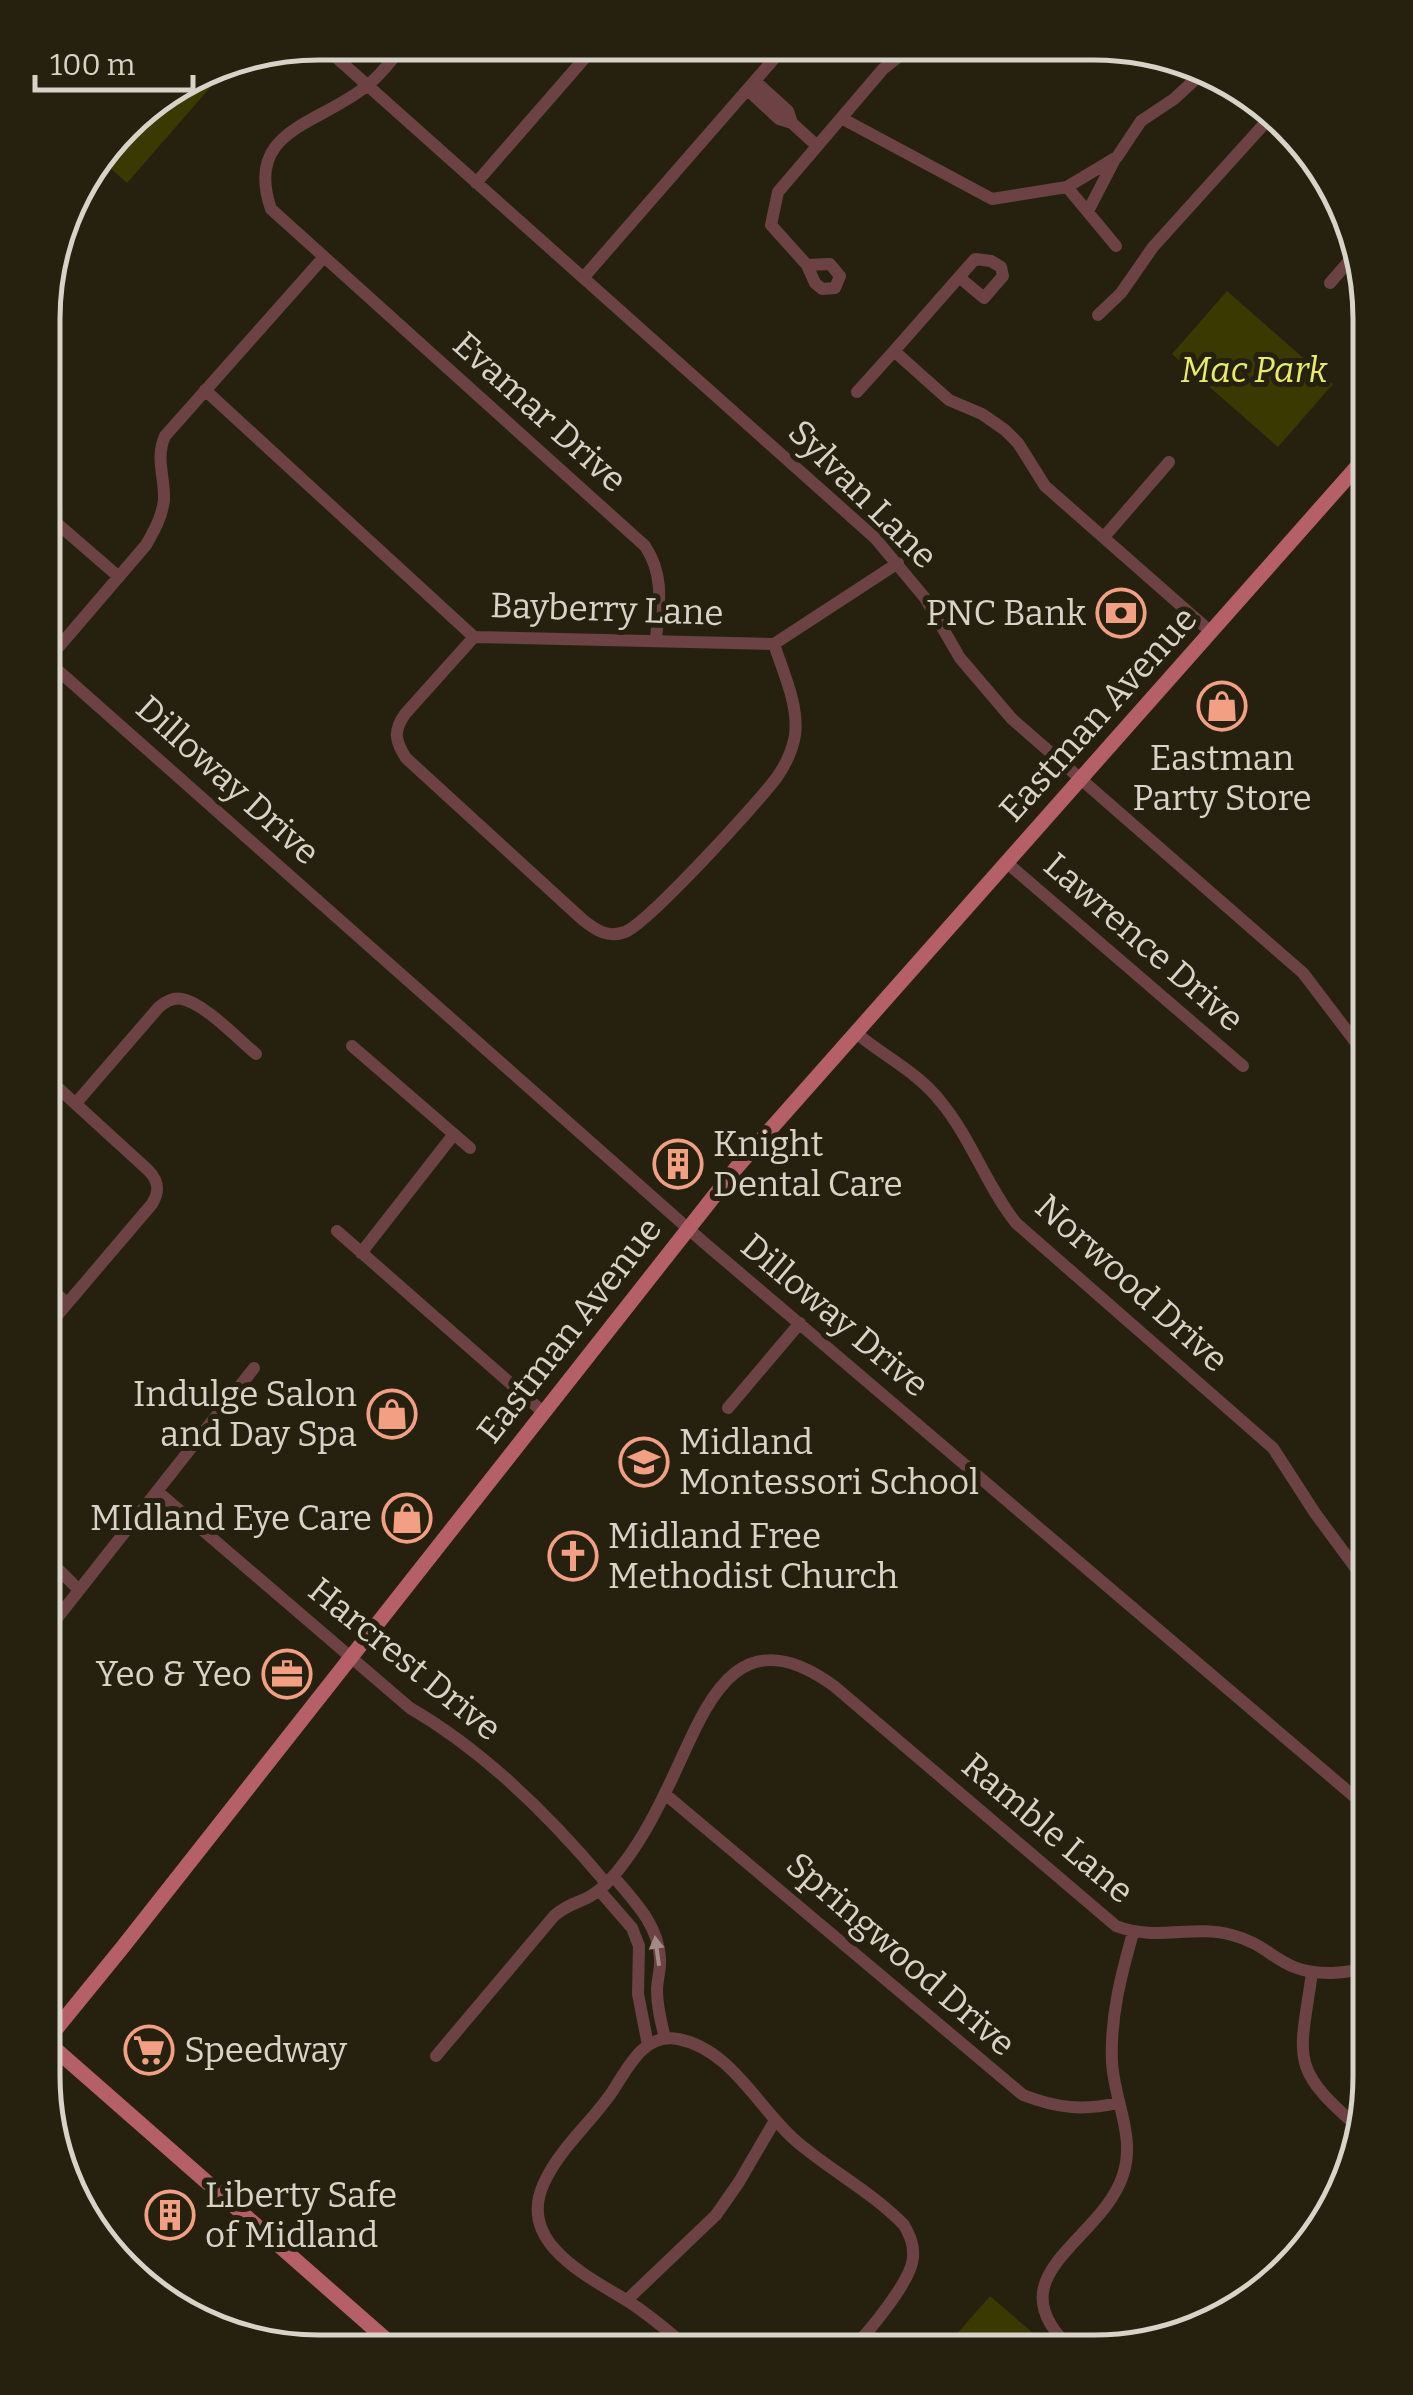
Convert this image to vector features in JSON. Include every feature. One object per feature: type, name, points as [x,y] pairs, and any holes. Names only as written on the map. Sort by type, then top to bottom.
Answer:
[{"type":"main road","name":"Eastman Avenue","points":[[60,2021],[688,1228],[855,1032],[1353,471]]},
{"type":"main road","points":[[60,2055],[381,2335]]},
{"type":"street","points":[[584,277],[773,60]]},
{"type":"street","points":[[807,265],[771,225],[778,192],[816,144],[844,119],[894,60]]},
{"type":"street","name":"Sylvan Lane","points":[[342,61],[875,538],[924,598],[960,658],[1012,719],[1303,973],[1353,1037]]},
{"type":"street","name":"Evamar Drive","points":[[390,61],[369,84],[270,150],[263,168],[263,186],[271,209],[645,546],[656,562],[660,582],[656,639]]},
{"type":"street","points":[[476,183],[583,61]]},
{"type":"street","points":[[1088,212],[1140,121],[1174,100],[1194,80]]},
{"type":"street","points":[[751,86],[788,111],[792,123],[816,144]]},
{"type":"street","points":[[844,119],[992,199],[1068,187],[1117,157]]},
{"type":"street","points":[[1098,316],[1121,293],[1153,247],[1264,124]]},
{"type":"street","points":[[1068,187],[1116,246]]},
{"type":"street","points":[[60,644],[146,546],[158,524],[164,502],[160,448],[164,436],[323,258]]},
{"type":"street","points":[[1330,283],[1347,264]]},
{"type":"street","points":[[857,392],[959,277]]},
{"type":"street","points":[[894,351],[949,400],[982,414],[1005,430],[1046,486],[1211,632]]},
{"type":"street","name":"Bayberry Lane","points":[[204,390],[474,637],[774,644],[898,563]]},
{"type":"street","points":[[1104,537],[1169,462]]},
{"type":"street","points":[[60,526],[119,576]]},
{"type":"street","points":[[474,637],[405,714],[396,727],[397,743],[406,758],[583,920],[610,936],[636,926],[777,778],[788,759],[795,735],[794,708],[774,644]]},
{"type":"street","name":"Dilloway Drive","points":[[60,674],[688,1228],[1352,1795]]},
{"type":"street","name":"Lawrence Drive","points":[[1006,862],[1243,1066]]},
{"type":"street","points":[[76,1104],[169,1000],[181,998],[196,1006],[256,1054]]},
{"type":"street","name":"Norwood Drive","points":[[855,1032],[908,1070],[939,1099],[966,1136],[994,1196],[1016,1223],[1273,1448],[1352,1564]]},
{"type":"street","points":[[352,1046],[470,1148]]},
{"type":"street","points":[[60,1090],[156,1178],[158,1188],[152,1204],[60,1313]]},
{"type":"street","points":[[361,1253],[454,1134]]},
{"type":"street","points":[[337,1231],[543,1412]]},
{"type":"street","points":[[60,1298],[67,1304]]},
{"type":"street","points":[[728,1408],[800,1323]]},
{"type":"street","points":[[60,1614],[254,1368]]},
{"type":"street","name":"Harcrest Drive","points":[[157,1491],[410,1708],[452,1732],[540,1811],[606,1883]]},
{"type":"street","points":[[60,1571],[79,1590]]},
{"type":"street","name":"Ramble Lane","points":[[665,1794],[716,1689],[741,1669],[774,1662],[798,1665],[834,1686],[1116,1926],[1132,1933],[1232,1934],[1292,1969],[1312,1973]]},
{"type":"street","points":[[436,2056],[554,1916],[606,1883],[634,1848],[665,1794]]},
{"type":"street","name":"Springwood Drive","points":[[665,1794],[1023,2095],[1070,2109],[1118,2103]]},
{"type":"street","points":[[606,1883],[647,1916],[656,1936],[661,1961],[658,2012],[665,2038]]},
{"type":"street","points":[[606,1883],[639,1946],[638,1994],[648,2045]]},
{"type":"street","points":[[1057,2335],[1043,2312],[1045,2280],[1109,2200],[1121,2182],[1128,2160],[1128,2132],[1118,2103],[1112,2061],[1114,2018],[1132,1933]]},
{"type":"street","points":[[1349,2119],[1314,2086],[1304,2068],[1301,2047],[1312,1973],[1352,1969]]},
{"type":"street","points":[[672,2335],[627,2300],[602,2288],[564,2260],[542,2228],[538,2196],[554,2165],[602,2107],[635,2056],[665,2038],[698,2044],[716,2056],[774,2122],[893,2214],[912,2239],[914,2260],[864,2335]]},
{"type":"street","points":[[627,2300],[716,2215],[774,2122]]},
{"type":"green space","points":[[214,83],[127,183],[109,167],[113,161],[148,124]]},
{"type":"green space","name":"Mac Park","points":[[1227,291],[1333,384],[1278,447],[1172,354]]},
{"type":"green space","points":[[990,2296],[1035,2335],[956,2335]]},
{"type":"place","name":"PNC Bank","points":[[1121,613]]},
{"type":"place","name":"Eastman Party Store","points":[[1222,706]]},
{"type":"place","name":"Knight Dental Care","points":[[678,1164]]},
{"type":"place","name":"Indulge Salon and Day Spa","points":[[392,1414]]},
{"type":"place","name":"Midland Montessori School","points":[[644,1462]]},
{"type":"place","name":"MIdland Eye Care","points":[[407,1518]]},
{"type":"place","name":"Midland Free Methodist Church","points":[[573,1556]]},
{"type":"place","name":"Yeo & Yeo","points":[[287,1674]]},
{"type":"place","name":"Speedway","points":[[149,2050]]},
{"type":"place","name":"Liberty Safe of Midland","points":[[170,2215]]}]
